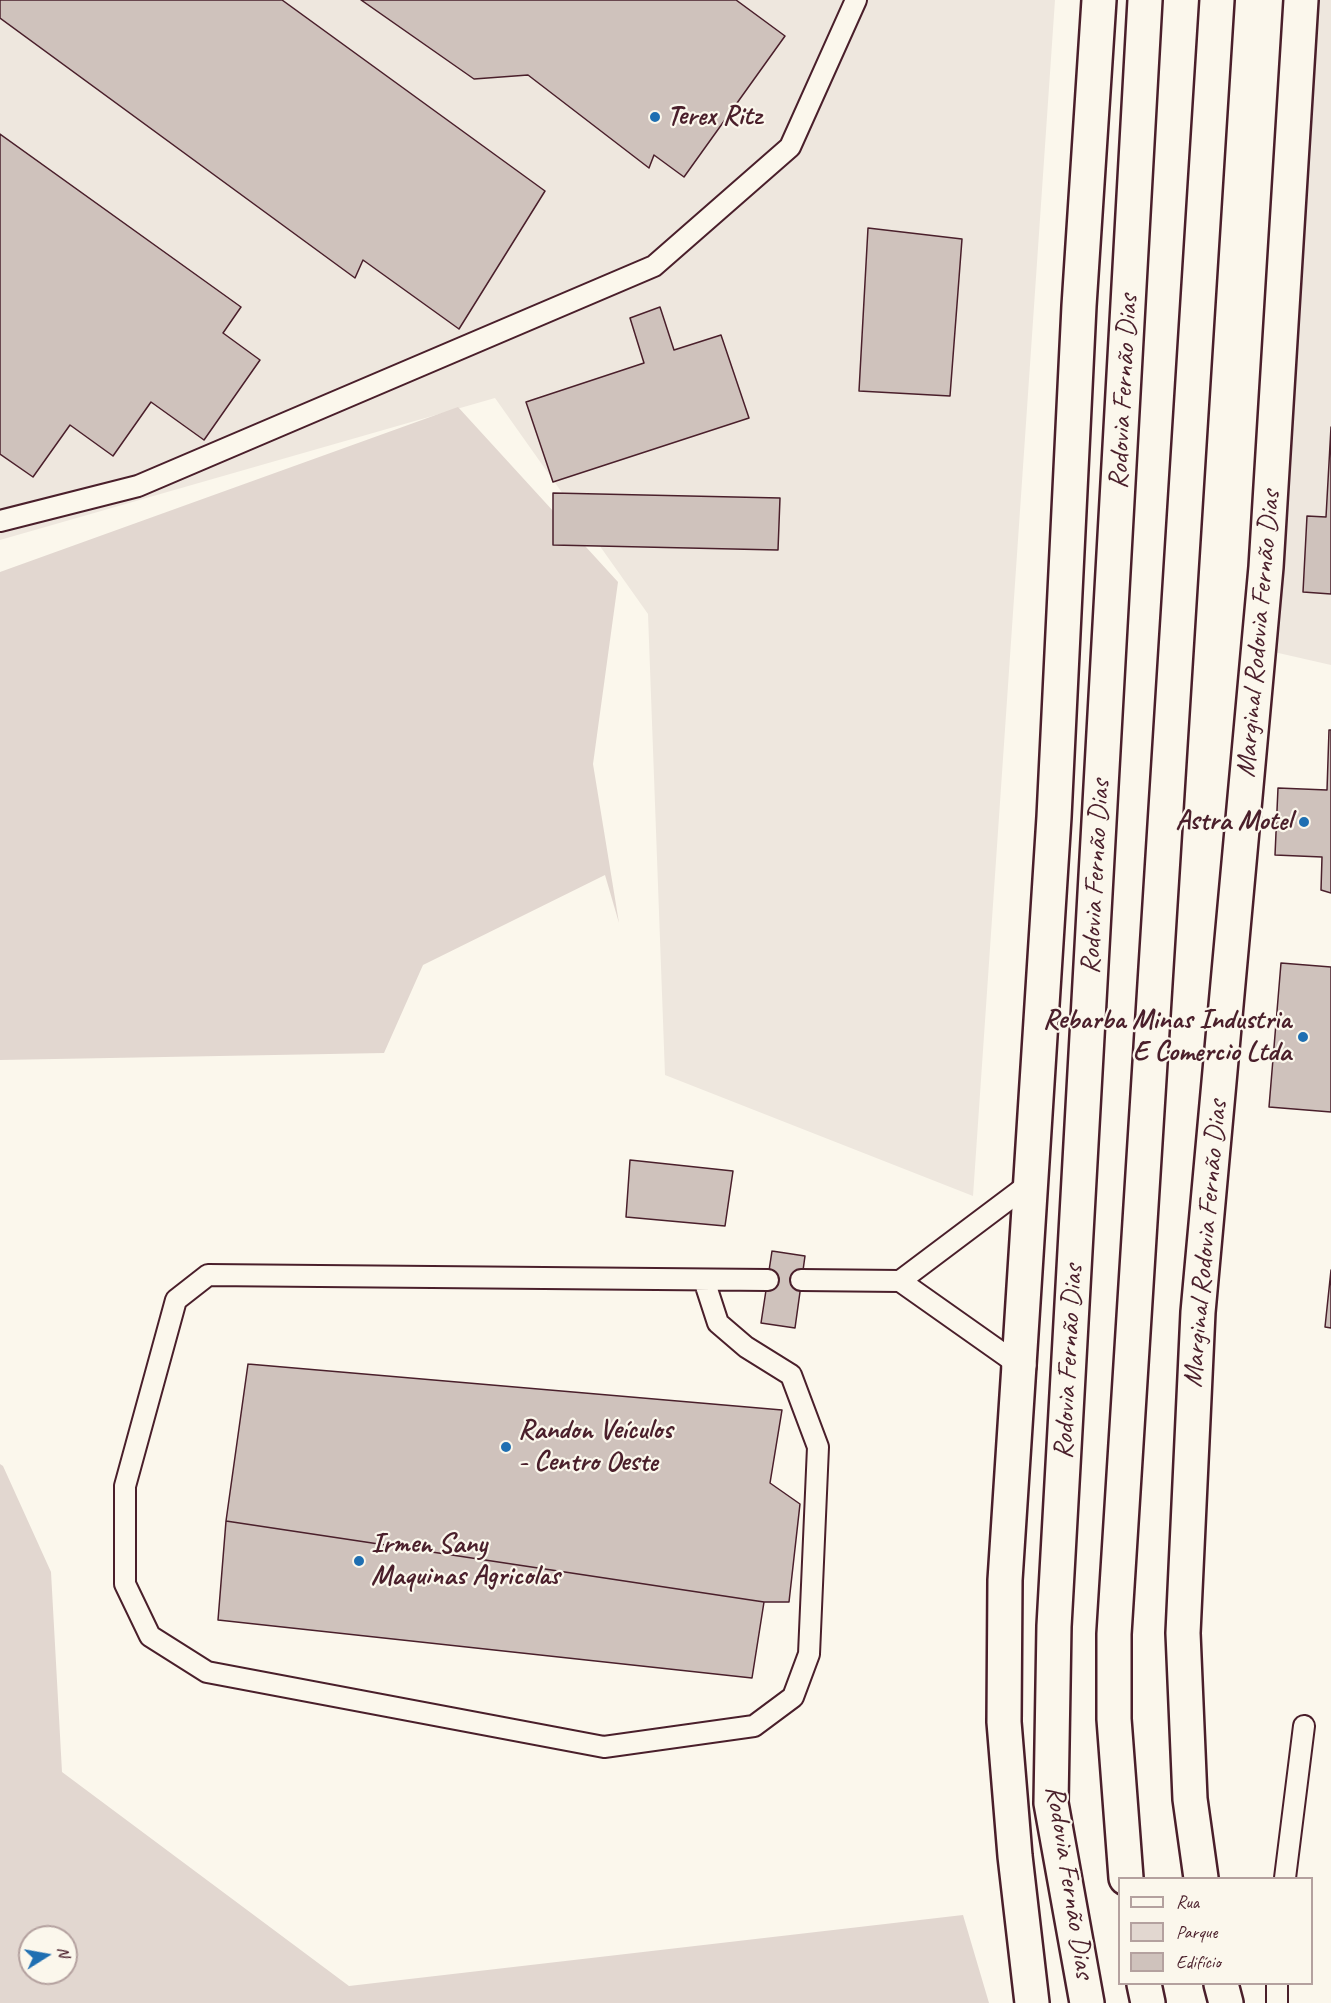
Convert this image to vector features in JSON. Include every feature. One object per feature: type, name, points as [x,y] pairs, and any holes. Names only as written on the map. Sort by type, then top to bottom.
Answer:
[{"type":"main road","name":"Rodovia Fernão Dias","points":[[1032,2003],[1015,1856],[1004,1722],[1005,1580],[1054,817],[1079,306],[1099,0]]},
{"type":"main road","name":"Rodovia Fernão Dias","points":[[1087,2003],[1051,1803],[1054,1626],[1145,0]]},
{"type":"main road","name":"Rodovia Fernão Dias","points":[[1126,1877],[1114,1719],[1114,1634],[1217,0]]},
{"type":"main road","name":"Marginal Rodovia Fernão Dias","points":[[1201,1877],[1190,1799],[1183,1633],[1197,1312],[1266,567],[1301,0]]},
{"type":"main road","points":[[1144,1985],[1148,2003]]},
{"type":"main road","points":[[1222,1985],[1226,2003]]},
{"type":"lane","points":[[0,521],[138,486],[654,266],[790,147],[856,0]]},
{"type":"lane","points":[[900,1281],[1029,1184]]},
{"type":"lane","points":[[704,1280],[718,1323],[746,1347],[791,1375],[818,1447],[809,1654],[793,1697],[754,1726],[604,1747],[207,1672],[150,1636],[125,1584],[125,1486],[176,1300],[208,1275],[768,1280]]},
{"type":"lane","points":[[801,1280],[900,1281],[1019,1365]]},
{"type":"lane","points":[[1285,1877],[1304,1726]]},
{"type":"lane","points":[[1276,2003],[1277,1985]]},
{"type":"shaded area","name":"Terex Ritz","points":[[0,0],[1055,0],[973,1196],[665,1075],[648,614],[495,398],[0,540]]},
{"type":"shaded area","points":[[1315,0],[1331,0],[1331,665],[1274,652]]},
{"type":"green space","points":[[458,407],[618,582],[593,764],[619,923],[605,875],[423,965],[384,1053],[0,1060],[0,572]]},
{"type":"green space","points":[[0,1464],[3,1466],[51,1572],[62,1772],[349,1986],[963,1915],[989,2003],[0,2003]]},
{"type":"building","points":[[0,0],[282,0],[545,191],[459,329],[363,260],[355,278],[0,18]]},
{"type":"building","name":"Terex Ritz","points":[[361,0],[736,0],[785,36],[684,177],[654,155],[649,168],[528,75],[474,79]]},
{"type":"building","points":[[0,134],[241,307],[223,333],[260,360],[204,440],[151,402],[113,456],[70,425],[33,477],[0,454]]},
{"type":"building","points":[[868,228],[962,239],[950,396],[859,391]]},
{"type":"building","points":[[660,307],[674,350],[721,335],[749,418],[553,482],[526,402],[644,363],[630,318]]},
{"type":"building","points":[[1331,427],[1331,594],[1303,592],[1307,516],[1326,517]]},
{"type":"building","points":[[553,493],[780,498],[778,550],[553,545]]},
{"type":"building","name":"Astra Motel","points":[[1329,730],[1331,730],[1331,893],[1321,890],[1322,857],[1275,855],[1278,788],[1327,790]]},
{"type":"building","name":"Rebarba Minas Industria E Comercio Ltda","points":[[1281,963],[1331,967],[1331,1112],[1269,1107]]},
{"type":"building","points":[[630,1160],[733,1171],[725,1226],[626,1217]]},
{"type":"building","points":[[772,1251],[805,1256],[795,1328],[761,1323]]},
{"type":"building","points":[[1331,1270],[1331,1328],[1325,1327]]},
{"type":"building","name":"Randon Veículos - Centro Oeste","points":[[248,1364],[782,1410],[770,1483],[800,1504],[789,1602],[764,1602],[226,1521]]},
{"type":"building","name":"Irmen Sany Maquinas Agricolas","points":[[226,1521],[764,1602],[752,1678],[218,1620]]},
{"type":"place","name":"Terex Ritz","points":[[655,117]]},
{"type":"place","name":"Astra Motel","points":[[1304,822]]},
{"type":"place","name":"Rebarba Minas Industria E Comercio Ltda","points":[[1303,1037]]},
{"type":"place","name":"Randon Veículos - Centro Oeste","points":[[506,1447]]},
{"type":"place","name":"Irmen Sany Maquinas Agricolas","points":[[359,1561]]}]
